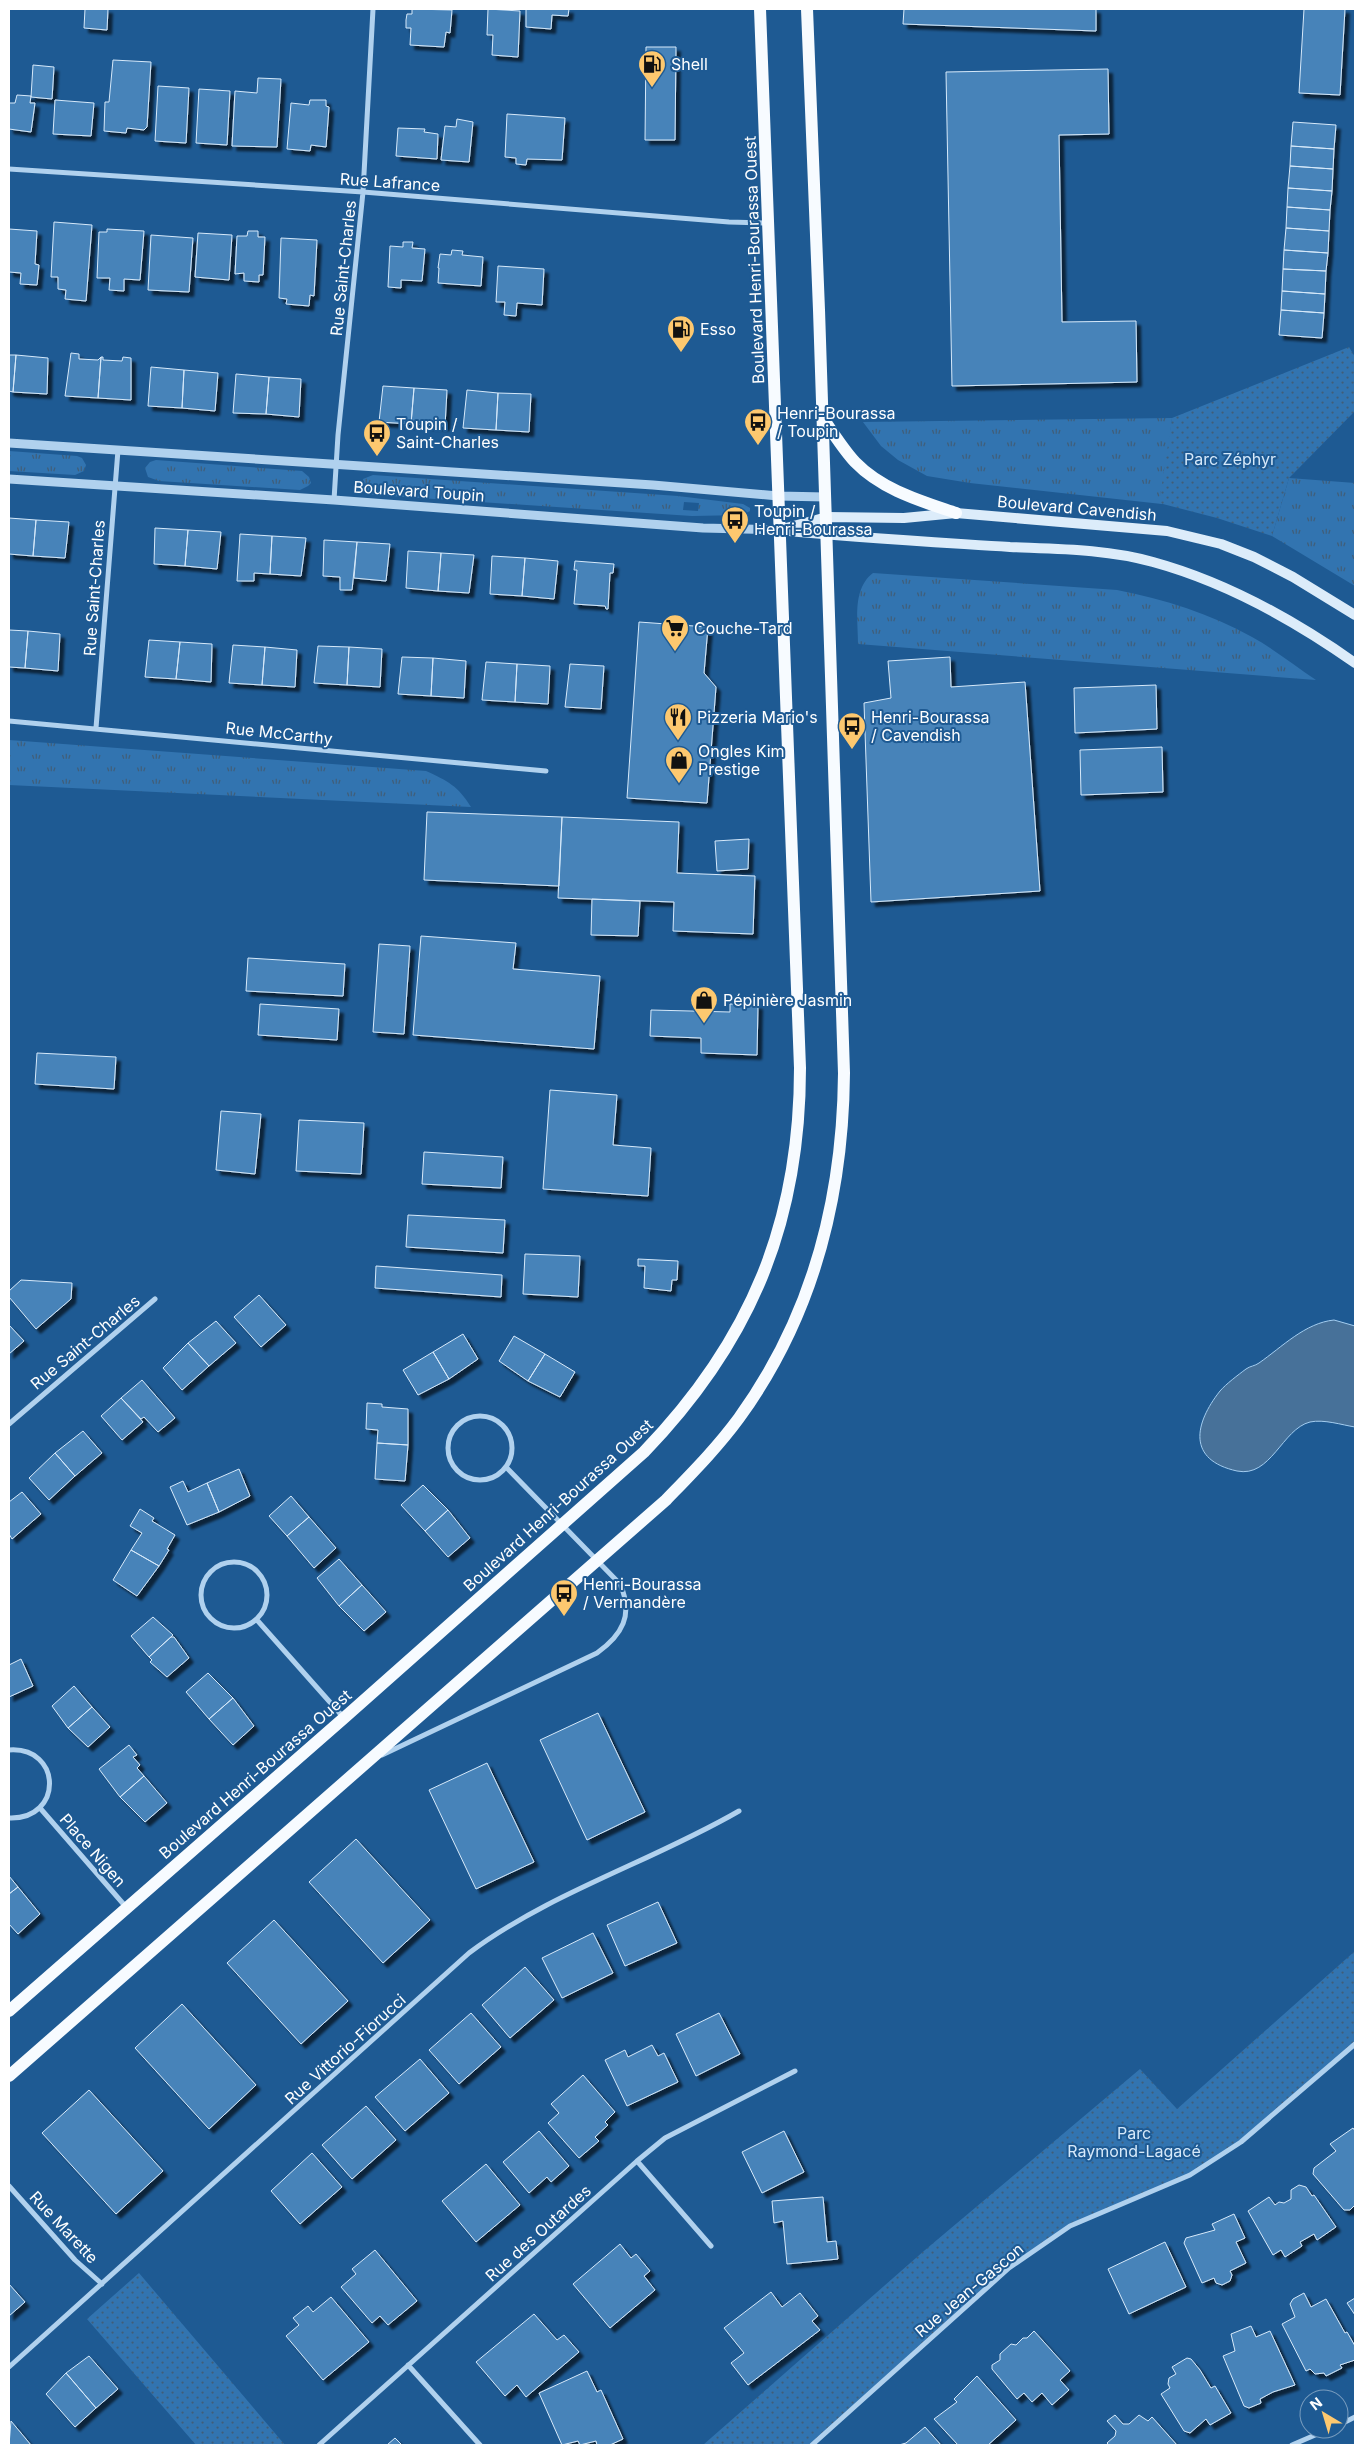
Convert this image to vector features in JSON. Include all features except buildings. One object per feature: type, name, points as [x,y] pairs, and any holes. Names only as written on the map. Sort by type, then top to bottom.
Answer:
[{"type":"main road","name":"Boulevard Henri-Bourassa Ouest","points":[[9,2011],[562,1526],[661,1434],[688,1402],[719,1359],[744,1316],[763,1276],[777,1238],[789,1192],[799,1120],[800,1068],[760,9]]},
{"type":"main road","points":[[9,2076],[644,1521],[699,1466],[724,1437],[776,1360],[798,1316],[819,1254],[831,1210],[839,1168],[844,1121],[826,535],[827,517],[807,9]]},
{"type":"main road","points":[[823,418],[848,453],[870,474],[902,494],[956,513]]},
{"type":"main road","name":"Boulevard Cavendish","points":[[780,530],[827,517],[904,518],[956,513],[1122,526],[1188,535],[1221,544],[1272,566],[1355,614]]},
{"type":"main road","name":"Boulevard Toupin","points":[[780,530],[826,535]]},
{"type":"main road","points":[[826,535],[1092,552],[1152,562],[1192,575],[1259,605],[1308,632],[1355,663]]},
{"type":"street","name":"Rue Saint-Charles","points":[[334,500],[363,192],[373,9]]},
{"type":"street","name":"Rue Lafrance","points":[[9,170],[363,192],[728,222],[768,223]]},
{"type":"street","name":"Boulevard Toupin","points":[[9,443],[660,485],[778,496],[826,497]]},
{"type":"street","name":"Rue Saint-Charles","points":[[96,728],[118,450]]},
{"type":"street","name":"Boulevard Toupin","points":[[9,479],[334,500],[695,527],[780,530]]},
{"type":"street","name":"Rue McCarthy","points":[[9,721],[546,771]]},
{"type":"street","name":"Rue Saint-Charles","points":[[9,1424],[155,1299]]},
{"type":"street","points":[[484,1417],[498,1422],[510,1438],[511,1453],[506,1467],[488,1479],[478,1480],[463,1474],[452,1463],[449,1453],[449,1442],[453,1432],[469,1418],[484,1417]]},
{"type":"street","points":[[367,1762],[597,1653],[616,1637],[623,1627],[625,1602],[620,1584],[506,1467]]},
{"type":"street","points":[[236,1562],[251,1567],[263,1578],[267,1589],[267,1600],[257,1620],[248,1626],[226,1628],[216,1624],[208,1616],[202,1607],[200,1596],[204,1581],[214,1568],[224,1563],[236,1562]]},
{"type":"street","points":[[257,1620],[344,1718]]},
{"type":"street","name":"Place Nigen","points":[[9,1750],[29,1752],[46,1767],[50,1778],[47,1799],[40,1808],[31,1815],[9,1818]]},
{"type":"street","name":"Place Nigen","points":[[40,1808],[126,1908]]},
{"type":"street","name":"Rue Vittorio-Fiorucci","points":[[9,2367],[476,1948],[495,1934],[539,1908],[695,1836],[739,1811]]},
{"type":"street","name":"Rue Jean-Gascon","points":[[812,2445],[1008,2268],[1070,2226],[1190,2175],[1240,2142],[1355,2044]]},
{"type":"street","name":"Rue des Outardes","points":[[319,2445],[637,2160],[665,2138],[795,2071]]},
{"type":"street","points":[[637,2160],[711,2246]]},
{"type":"street","name":"Rue Marette","points":[[9,2186],[75,2260],[102,2284]]},
{"type":"street","points":[[408,2365],[480,2445]]},
{"type":"street","points":[[1292,2445],[1306,2439]]},
{"type":"green space","name":"Parc Zéphyr","points":[[1349,347],[1355,357],[1355,411],[1289,478],[1272,536],[1217,518],[1159,503],[1172,418]]},
{"type":"green space","points":[[1172,418],[1162,504],[970,483],[927,476],[898,460],[881,446],[863,422]]},
{"type":"green space","points":[[9,451],[77,456],[82,458],[86,465],[84,471],[75,475],[9,471]]},
{"type":"green space","points":[[156,460],[302,471],[309,477],[311,483],[300,490],[159,481],[148,477],[145,468],[150,462]]},
{"type":"green space","points":[[373,475],[678,496],[743,504],[750,508],[750,511],[742,515],[692,516],[375,495],[369,494],[362,487],[363,479]],"holes":[[[684,502],[699,503],[698,511],[683,510]]]},
{"type":"green space","points":[[1289,478],[1355,483],[1355,586],[1272,536]]},
{"type":"green space","points":[[873,573],[1117,590],[1135,594],[1187,608],[1220,621],[1252,637],[1316,680],[858,644],[857,615],[859,596],[866,580]]},
{"type":"green space","points":[[9,740],[426,771],[452,785],[462,794],[471,807],[9,785]]},
{"type":"green space","name":"Parc Raymond-Lagacé","points":[[1355,1951],[1355,2044],[1241,2142],[1190,2175],[1070,2226],[1009,2268],[812,2445],[703,2445],[925,2250],[1140,2069],[1177,2109]]},
{"type":"green space","points":[[139,2273],[285,2445],[196,2445],[87,2319]]},
{"type":"shaded area","points":[[1334,1320],[1355,1326],[1355,1427],[1315,1421],[1300,1426],[1268,1460],[1259,1467],[1249,1471],[1237,1471],[1221,1466],[1210,1458],[1203,1450],[1200,1439],[1201,1428],[1211,1403],[1220,1391],[1246,1369],[1259,1363],[1304,1331],[1323,1322]]},
{"type":"place","name":"Shell","points":[[652,88]]},
{"type":"place","name":"Esso","points":[[681,353]]},
{"type":"place","name":"Henri-Bourassa / Toupin","points":[[758,446]]},
{"type":"place","name":"Toupin / Saint-Charles","points":[[377,457]]},
{"type":"place","name":"Toupin / Henri-Bourassa","points":[[735,544]]},
{"type":"place","name":"Couche-Tard","points":[[675,652]]},
{"type":"place","name":"Pizzeria Mario's","points":[[678,741]]},
{"type":"place","name":"Henri-Bourassa / Cavendish","points":[[852,750]]},
{"type":"place","name":"Ongles Kim Prestige","points":[[679,784]]},
{"type":"place","name":"Pépinière Jasmin","points":[[704,1024]]},
{"type":"place","name":"Henri-Bourassa / Vermandère","points":[[564,1617]]}]
